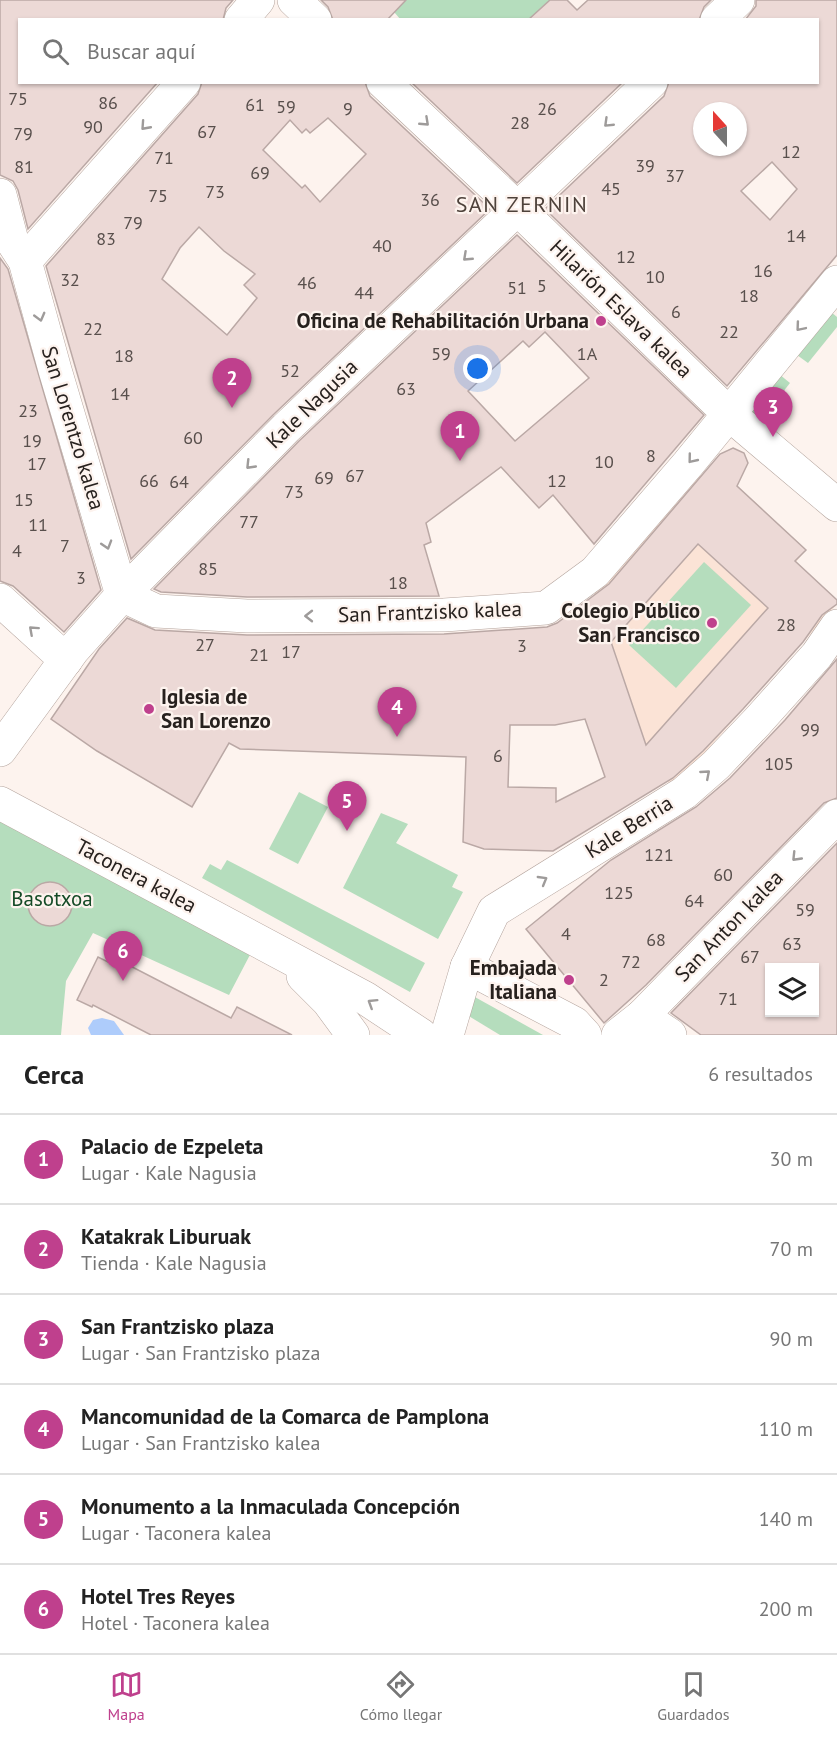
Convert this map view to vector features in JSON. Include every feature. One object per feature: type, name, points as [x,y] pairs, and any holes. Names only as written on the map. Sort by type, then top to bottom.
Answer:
[{"type":"street","points":[[243,18],[258,0]]},
{"type":"street","points":[[294,0],[313,18]]},
{"type":"street","points":[[719,18],[738,0]]},
{"type":"street","points":[[13,258],[182,84]]},
{"type":"street","name":"Hilarión Eslava kalea","points":[[385,84],[518,209],[728,413],[837,505]]},
{"type":"street","name":"Kale Nagusia","points":[[0,750],[66,660],[122,595],[286,428],[649,84]]},
{"type":"street","name":"San Lorentzo kalea","points":[[0,195],[12,241],[13,258],[55,370],[122,595]]},
{"type":"street","name":"San Frantzisko kalea","points":[[122,595],[156,611],[248,616],[444,615],[546,608],[595,572],[688,464],[837,282]]},
{"type":"street","points":[[0,600],[66,660]]},
{"type":"street","name":"Kale Berria","points":[[447,1035],[466,968],[494,911],[684,793],[716,765],[757,722],[818,655],[837,626]]},
{"type":"street","name":"Taconera kalea","points":[[0,803],[365,998],[421,1035]]},
{"type":"street","name":"San Anton kalea","points":[[630,1025],[837,816]]},
{"type":"street","name":"Taconera kalea","points":[[273,948],[319,991],[353,1035]]},
{"type":"street","points":[[466,968],[574,1023],[585,1035]]},
{"type":"street","points":[[630,1025],[670,1035]]},
{"type":"shaded area","name":"Colegio Público San Francisco","points":[[699,474],[743,514],[754,501],[806,550],[796,562],[837,600],[837,604],[673,788],[651,762],[593,589]]},
{"type":"green space","points":[[406,0],[550,0],[538,11],[544,18],[399,18],[394,12]]},
{"type":"green space","points":[[831,312],[837,317],[837,327],[808,363],[797,355]]},
{"type":"green space","points":[[779,374],[790,383],[756,426],[745,417]]},
{"type":"green space","points":[[704,562],[751,605],[676,688],[629,645]]},
{"type":"green space","points":[[299,792],[328,807],[298,864],[269,849]]},
{"type":"green space","name":"Basotxoa","points":[[0,812],[253,949],[229,995],[93,933],[66,981],[61,1035],[0,1035]]},
{"type":"green space","points":[[381,813],[408,824],[396,843],[458,875],[452,887],[463,892],[438,939],[343,888]]},
{"type":"green space","points":[[227,860],[425,963],[410,992],[202,878],[210,864],[221,870]]},
{"type":"green space","points":[[473,996],[543,1035],[500,1035],[467,1015]]},
{"type":"water","points":[[102,1018],[114,1021],[124,1035],[91,1035],[88,1028],[93,1020]]},
{"type":"building","points":[[0,0],[233,0],[226,8],[224,18],[18,18],[18,84],[156,84],[28,229],[18,190],[13,181],[0,175]]},
{"type":"building","points":[[321,0],[406,0],[389,18],[332,18],[328,7]]},
{"type":"building","points":[[550,0],[567,0],[577,10],[588,0],[711,0],[704,7],[700,18],[530,18]]},
{"type":"building","points":[[756,0],[837,0],[837,255],[727,386],[545,209],[664,96],[668,84],[819,84],[819,18],[747,18],[756,6]],"holes":[[[772,162],[797,189],[770,220],[741,191]]]},
{"type":"building","points":[[201,84],[366,84],[370,96],[490,209],[273,415],[131,559],[46,266],[198,94]],"holes":[[[328,118],[366,154],[320,202],[305,185],[302,188],[263,150],[290,120],[302,133],[306,129],[310,133]],[[199,227],[224,251],[255,274],[244,285],[257,298],[227,335],[162,279],[180,248]]]},
{"type":"building","points":[[413,84],[621,84],[517,183]]},
{"type":"building","points":[[517,235],[704,415],[594,544],[553,495],[539,508],[501,467],[426,523],[431,542],[424,545],[439,596],[247,597],[161,592],[154,589],[299,441]],"holes":[[[545,332],[589,378],[515,441],[468,391],[523,341],[529,347]]]},
{"type":"building","points":[[0,258],[8,269],[101,590],[64,632],[13,586],[0,581]]},
{"type":"building","points":[[733,448],[744,453],[748,463],[737,486],[806,550],[795,561],[837,600],[837,604],[822,615],[803,642],[743,709],[703,751],[673,778],[553,851],[484,849],[463,842],[466,757],[240,749],[229,743],[192,807],[97,751],[51,719],[99,649],[127,618],[155,630],[247,635],[444,634],[547,627],[557,623],[609,584],[720,454]],"holes":[[[698,544],[768,608],[646,745],[611,642]],[[585,719],[605,777],[556,802],[556,788],[508,787],[510,725],[555,725]]]},
{"type":"building","points":[[837,659],[837,798],[824,803],[646,985],[604,1023],[526,929],[611,860],[696,807],[730,778],[785,720]]},
{"type":"building","points":[[837,843],[837,1035],[701,1035],[671,1013]]},
{"type":"building","points":[[50,882],[65,889],[72,904],[65,919],[50,926],[35,919],[28,904],[35,889]]},
{"type":"building","points":[[111,956],[231,1018],[237,1007],[292,1035],[151,1035],[93,1005],[92,1007],[77,1000],[98,957],[108,962]]},
{"type":"place","name":"Oficina de Rehabilitación Urbana","points":[[601,321]]},
{"type":"place","name":"Katakrak Liburuak","points":[[232,408]]},
{"type":"place","name":"San Frantzisko plaza","points":[[773,437]]},
{"type":"place","name":"Palacio de Ezpeleta","points":[[460,461]]},
{"type":"place","name":"Colegio Público San Francisco","points":[[712,623]]},
{"type":"place","name":"Iglesia de San Lorenzo","points":[[149,709]]},
{"type":"place","name":"Mancomunidad de la Comarca de Pamplona","points":[[397,737]]},
{"type":"place","name":"Monumento a la Inmaculada Concepción","points":[[347,831]]},
{"type":"place","name":"Embajada Italiana","points":[[569,980]]},
{"type":"place","name":"Hotel Tres Reyes","points":[[123,981]]},
{"type":"district","name":"SAN ZERNIN","points":[[522,204]]}]
